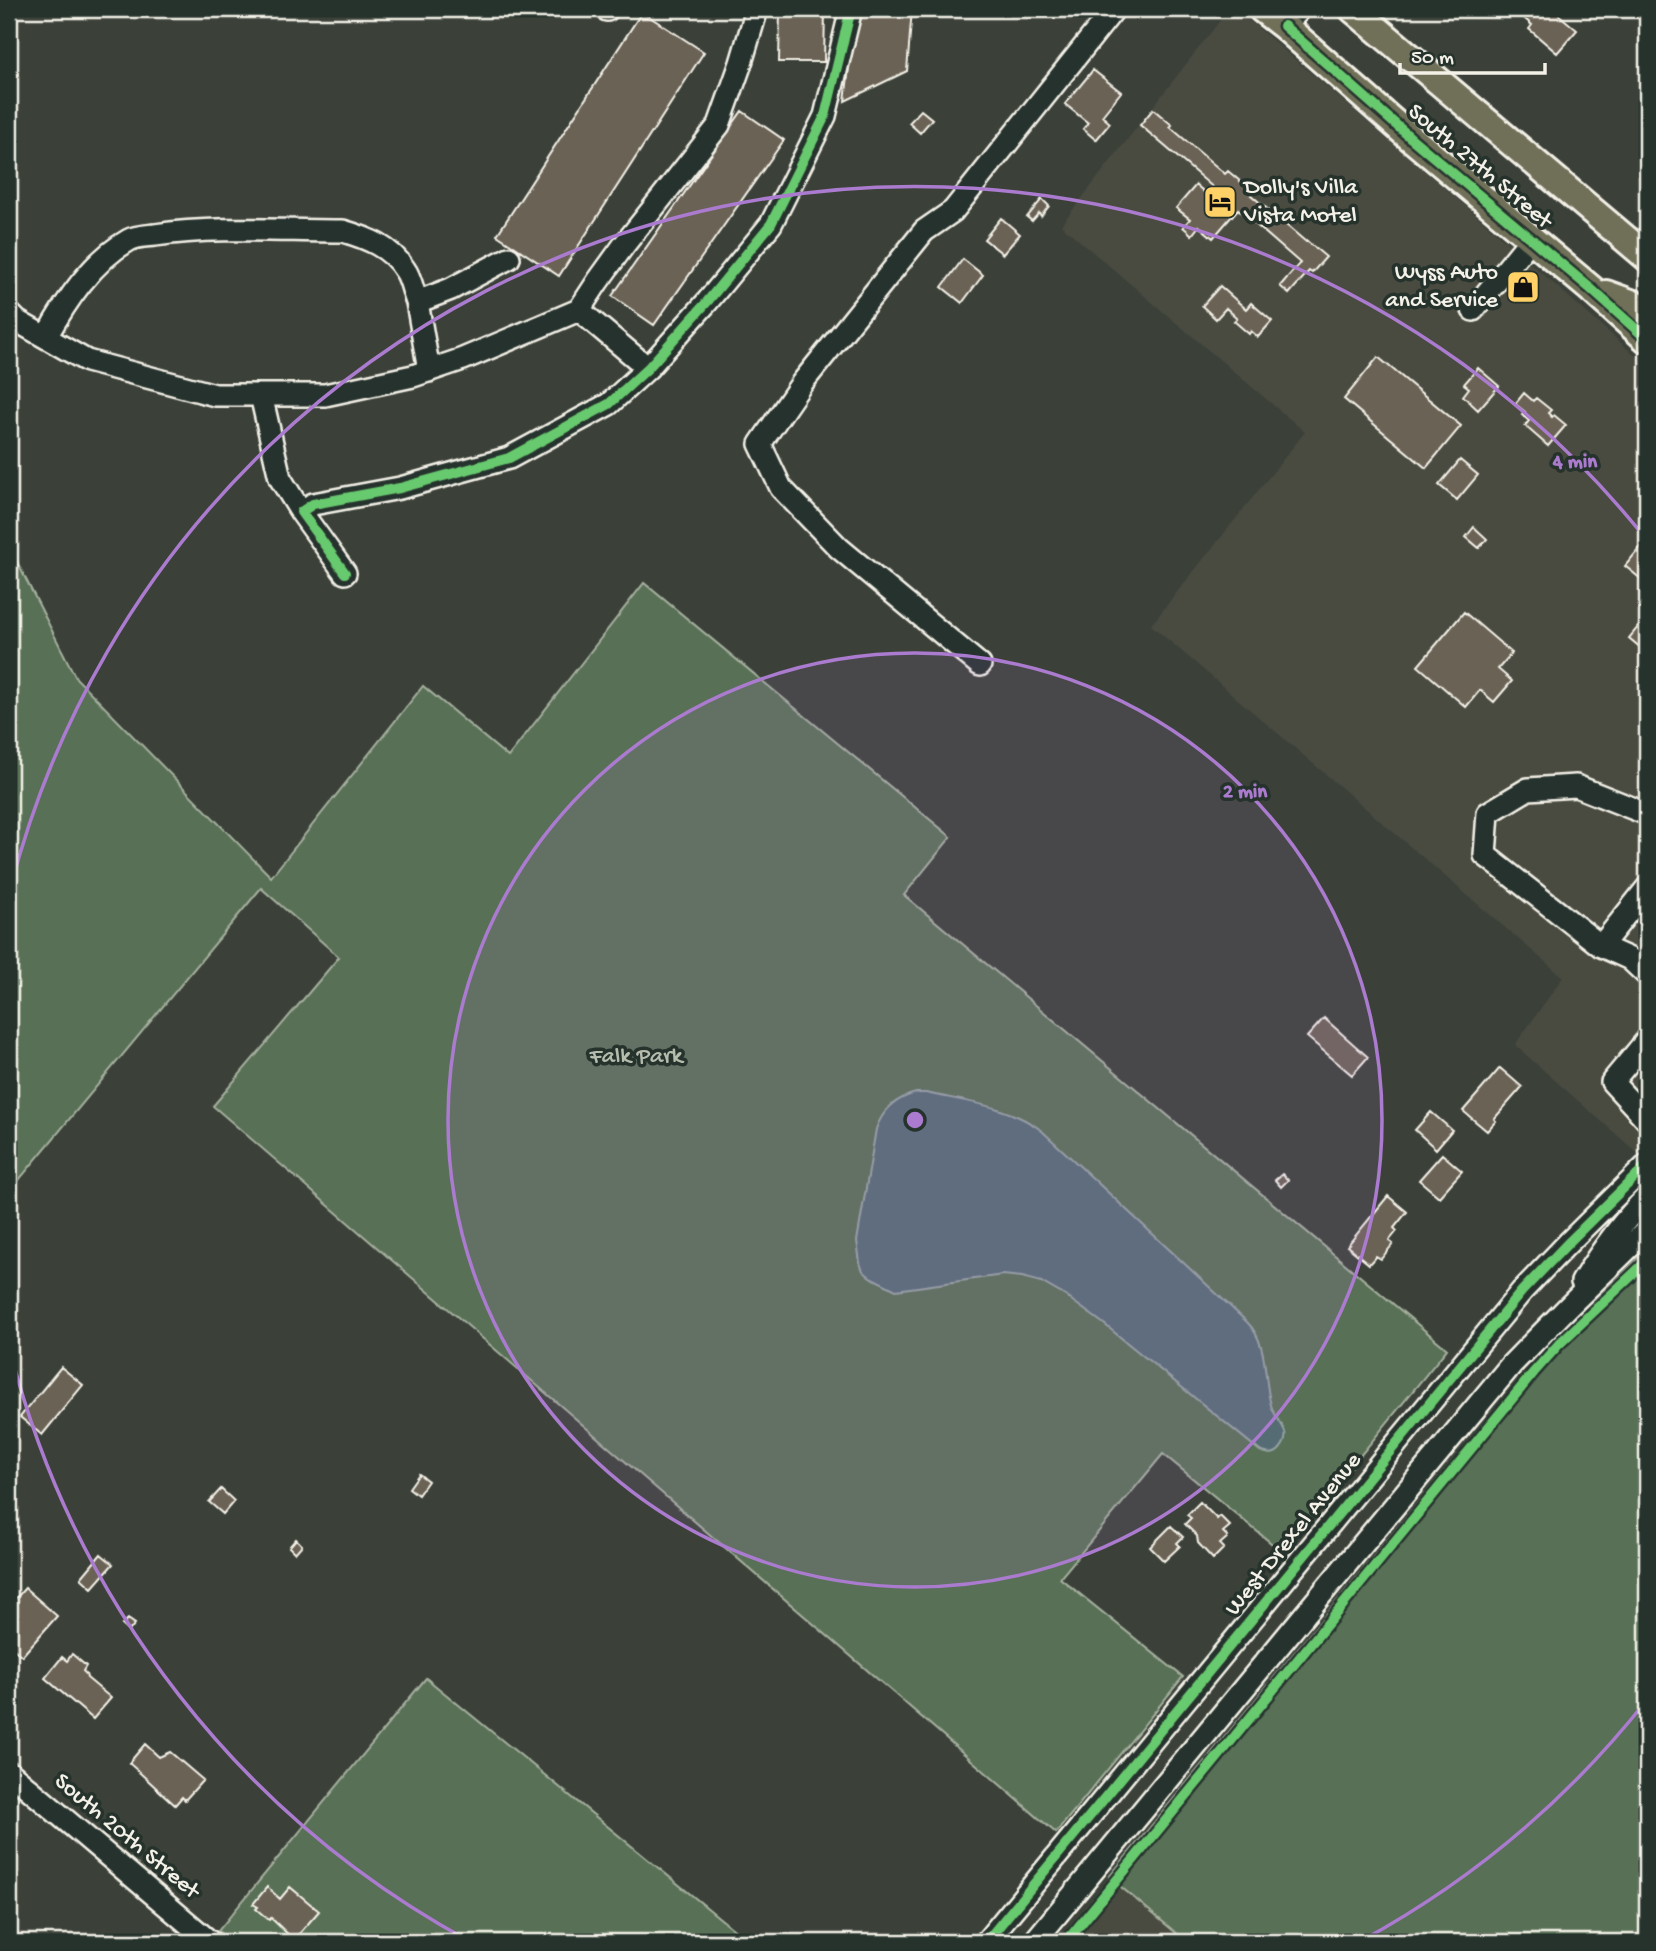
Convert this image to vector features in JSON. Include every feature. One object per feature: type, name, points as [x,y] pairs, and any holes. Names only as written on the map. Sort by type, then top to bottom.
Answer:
[{"type":"main road","name":"South 27th Street","points":[[1262,9],[1292,17],[1411,138],[1647,339]]},
{"type":"main road","name":"South 27th Street","points":[[1353,9],[1647,257]]},
{"type":"main road","points":[[1591,289],[1639,306],[1647,312]]},
{"type":"street","points":[[9,313],[17,321],[87,360],[215,395],[325,395],[413,376],[463,359],[579,310],[624,245],[719,125],[757,9]]},
{"type":"street","points":[[301,512],[313,504],[400,488],[509,458],[609,404],[648,368],[771,224],[825,116],[852,9]]},
{"type":"street","points":[[979,664],[839,548],[781,488],[760,444],[802,383],[924,231],[953,211],[1114,9]]},
{"type":"street","points":[[46,337],[78,286],[104,258],[131,239],[182,231],[343,231],[368,239],[387,250],[406,270],[417,302],[429,370]]},
{"type":"street","points":[[1474,310],[1531,239]]},
{"type":"street","points":[[417,302],[451,289],[509,258]]},
{"type":"street","points":[[579,310],[648,368]]},
{"type":"street","points":[[261,395],[280,478],[345,573]]},
{"type":"street","points":[[1647,814],[1576,786],[1528,789],[1488,813],[1485,855],[1601,946],[1630,959],[1647,975]]},
{"type":"street","points":[[1601,946],[1647,888]]},
{"type":"street","points":[[1647,1040],[1612,1082],[1647,1120]]},
{"type":"street","name":"West Drexel Avenue","points":[[986,1942],[1521,1291],[1647,1165]]},
{"type":"street","points":[[1567,1308],[1604,1247],[1647,1197]]},
{"type":"street","points":[[1034,1942],[1511,1364],[1647,1230]]},
{"type":"street","points":[[1245,1627],[1274,1650]]},
{"type":"street","name":"South 20th Street","points":[[9,1772],[210,1942]]},
{"type":"shaded area","points":[[1229,9],[1236,9],[1647,366],[1647,1152],[1642,1157],[1515,1045],[1563,977],[1151,625],[1305,432],[1061,225]]},
{"type":"shaded area","points":[[1109,1877],[1187,1942],[1055,1942]]},
{"type":"green space","name":"Falk Park","points":[[9,546],[76,678],[271,877],[423,686],[508,757],[644,583],[951,837],[904,895],[1447,1349],[1282,1552],[1163,1454],[1060,1578],[1183,1677],[1056,1833],[213,1106],[339,957],[261,888],[9,1192]]},
{"type":"green space","points":[[1647,1250],[1647,1942],[1187,1942],[1109,1877],[1542,1353]]},
{"type":"green space","points":[[426,1678],[749,1942],[231,1942],[218,1931]]},
{"type":"water","points":[[916,1093],[1000,1110],[1041,1130],[1247,1322],[1259,1340],[1271,1405],[1285,1431],[1284,1443],[1280,1449],[1271,1454],[1260,1451],[1104,1324],[1041,1282],[1003,1275],[896,1290],[863,1271],[857,1241],[876,1129],[891,1105]]},
{"type":"building","points":[[780,9],[825,9],[824,62],[779,62]]},
{"type":"building","points":[[856,9],[912,9],[907,71],[845,101]]},
{"type":"building","points":[[1513,9],[1552,9],[1577,30],[1557,53],[1529,29],[1532,25]]},
{"type":"building","points":[[642,12],[704,52],[559,276],[497,235]]},
{"type":"building","points":[[1093,70],[1121,92],[1102,116],[1110,123],[1096,140],[1083,129],[1088,123],[1065,104]]},
{"type":"building","name":"Dolly's Villa Vista Motel","points":[[1153,109],[1172,125],[1170,127],[1225,174],[1228,171],[1253,192],[1251,195],[1326,257],[1312,273],[1309,271],[1289,294],[1280,286],[1300,263],[1238,209],[1213,238],[1199,226],[1192,235],[1183,227],[1190,219],[1176,208],[1196,185],[1209,196],[1215,189],[1140,125]]},
{"type":"building","points":[[921,110],[932,119],[920,133],[909,123]]},
{"type":"building","points":[[742,111],[784,140],[654,325],[612,296]]},
{"type":"building","points":[[1042,199],[1049,206],[1041,216],[1039,213],[1032,221],[1027,217]]},
{"type":"building","points":[[1001,218],[1020,234],[1003,254],[984,239]]},
{"type":"building","points":[[963,259],[983,275],[962,303],[942,287]]},
{"type":"building","points":[[1220,286],[1246,309],[1251,303],[1272,321],[1258,337],[1251,331],[1249,334],[1234,321],[1237,318],[1226,308],[1216,319],[1202,306]]},
{"type":"building","points":[[1378,357],[1461,426],[1426,468],[1344,399]]},
{"type":"building","points":[[1478,368],[1499,386],[1478,410],[1463,396],[1469,388],[1464,384]]},
{"type":"building","points":[[1524,393],[1533,401],[1536,398],[1551,410],[1548,413],[1552,417],[1554,415],[1566,425],[1548,446],[1525,426],[1529,421],[1522,415],[1525,412],[1515,404]]},
{"type":"building","points":[[1460,460],[1478,475],[1457,500],[1439,485]]},
{"type":"building","points":[[1474,527],[1487,539],[1479,548],[1466,537]]},
{"type":"building","points":[[1647,539],[1647,584],[1625,566]]},
{"type":"building","points":[[1464,612],[1512,653],[1498,669],[1512,681],[1494,702],[1480,690],[1466,707],[1418,666]]},
{"type":"building","points":[[1647,616],[1647,653],[1629,638]]},
{"type":"building","points":[[1324,1018],[1368,1057],[1352,1075],[1307,1037]]},
{"type":"building","points":[[1500,1068],[1522,1087],[1487,1131],[1463,1111]]},
{"type":"building","points":[[1431,1112],[1452,1130],[1436,1149],[1415,1130]]},
{"type":"building","points":[[1442,1154],[1462,1171],[1439,1197],[1419,1180]]},
{"type":"building","points":[[1282,1174],[1288,1180],[1281,1187],[1275,1180]]},
{"type":"building","points":[[1388,1196],[1407,1212],[1394,1228],[1397,1231],[1389,1241],[1393,1244],[1381,1259],[1376,1256],[1369,1264],[1347,1246]]},
{"type":"building","points":[[61,1367],[83,1385],[42,1435],[20,1417]]},
{"type":"building","points":[[419,1474],[428,1481],[418,1495],[409,1488]]},
{"type":"building","points":[[221,1489],[234,1501],[223,1514],[209,1502]]},
{"type":"building","points":[[1200,1502],[1217,1519],[1220,1516],[1230,1526],[1223,1532],[1228,1537],[1220,1544],[1224,1548],[1213,1559],[1185,1524],[1191,1518],[1187,1515]]},
{"type":"building","points":[[1171,1526],[1183,1537],[1177,1543],[1180,1546],[1164,1561],[1150,1547]]},
{"type":"building","points":[[296,1539],[302,1545],[295,1553],[289,1547]]},
{"type":"building","points":[[101,1554],[113,1564],[92,1588],[81,1578]]},
{"type":"building","points":[[25,1588],[57,1616],[22,1656],[9,1645],[9,1606]]},
{"type":"building","points":[[128,1619],[135,1624],[129,1631],[122,1625]]},
{"type":"building","points":[[72,1654],[86,1666],[83,1671],[87,1678],[111,1698],[93,1719],[45,1678],[62,1657],[67,1661]]},
{"type":"building","points":[[145,1744],[159,1757],[170,1752],[203,1780],[185,1800],[182,1797],[175,1805],[129,1763]]},
{"type":"building","points":[[267,1887],[280,1899],[290,1887],[319,1911],[294,1940],[253,1904]]},
{"type":"cycle path","points":[[345,573],[301,512],[313,504],[400,488],[509,458],[609,404],[648,368],[771,224],[825,116],[851,9]]},
{"type":"cycle path","points":[[1284,26],[1647,339]]},
{"type":"cycle path","points":[[986,1942],[1522,1291],[1647,1165]]},
{"type":"cycle path","points":[[1066,1942],[1534,1372],[1559,1344],[1647,1261]]},
{"type":"place","name":"Dolly's Villa Vista Motel","points":[[1220,202]]},
{"type":"place","name":"Wyss Auto and Service","points":[[1523,287]]}]
